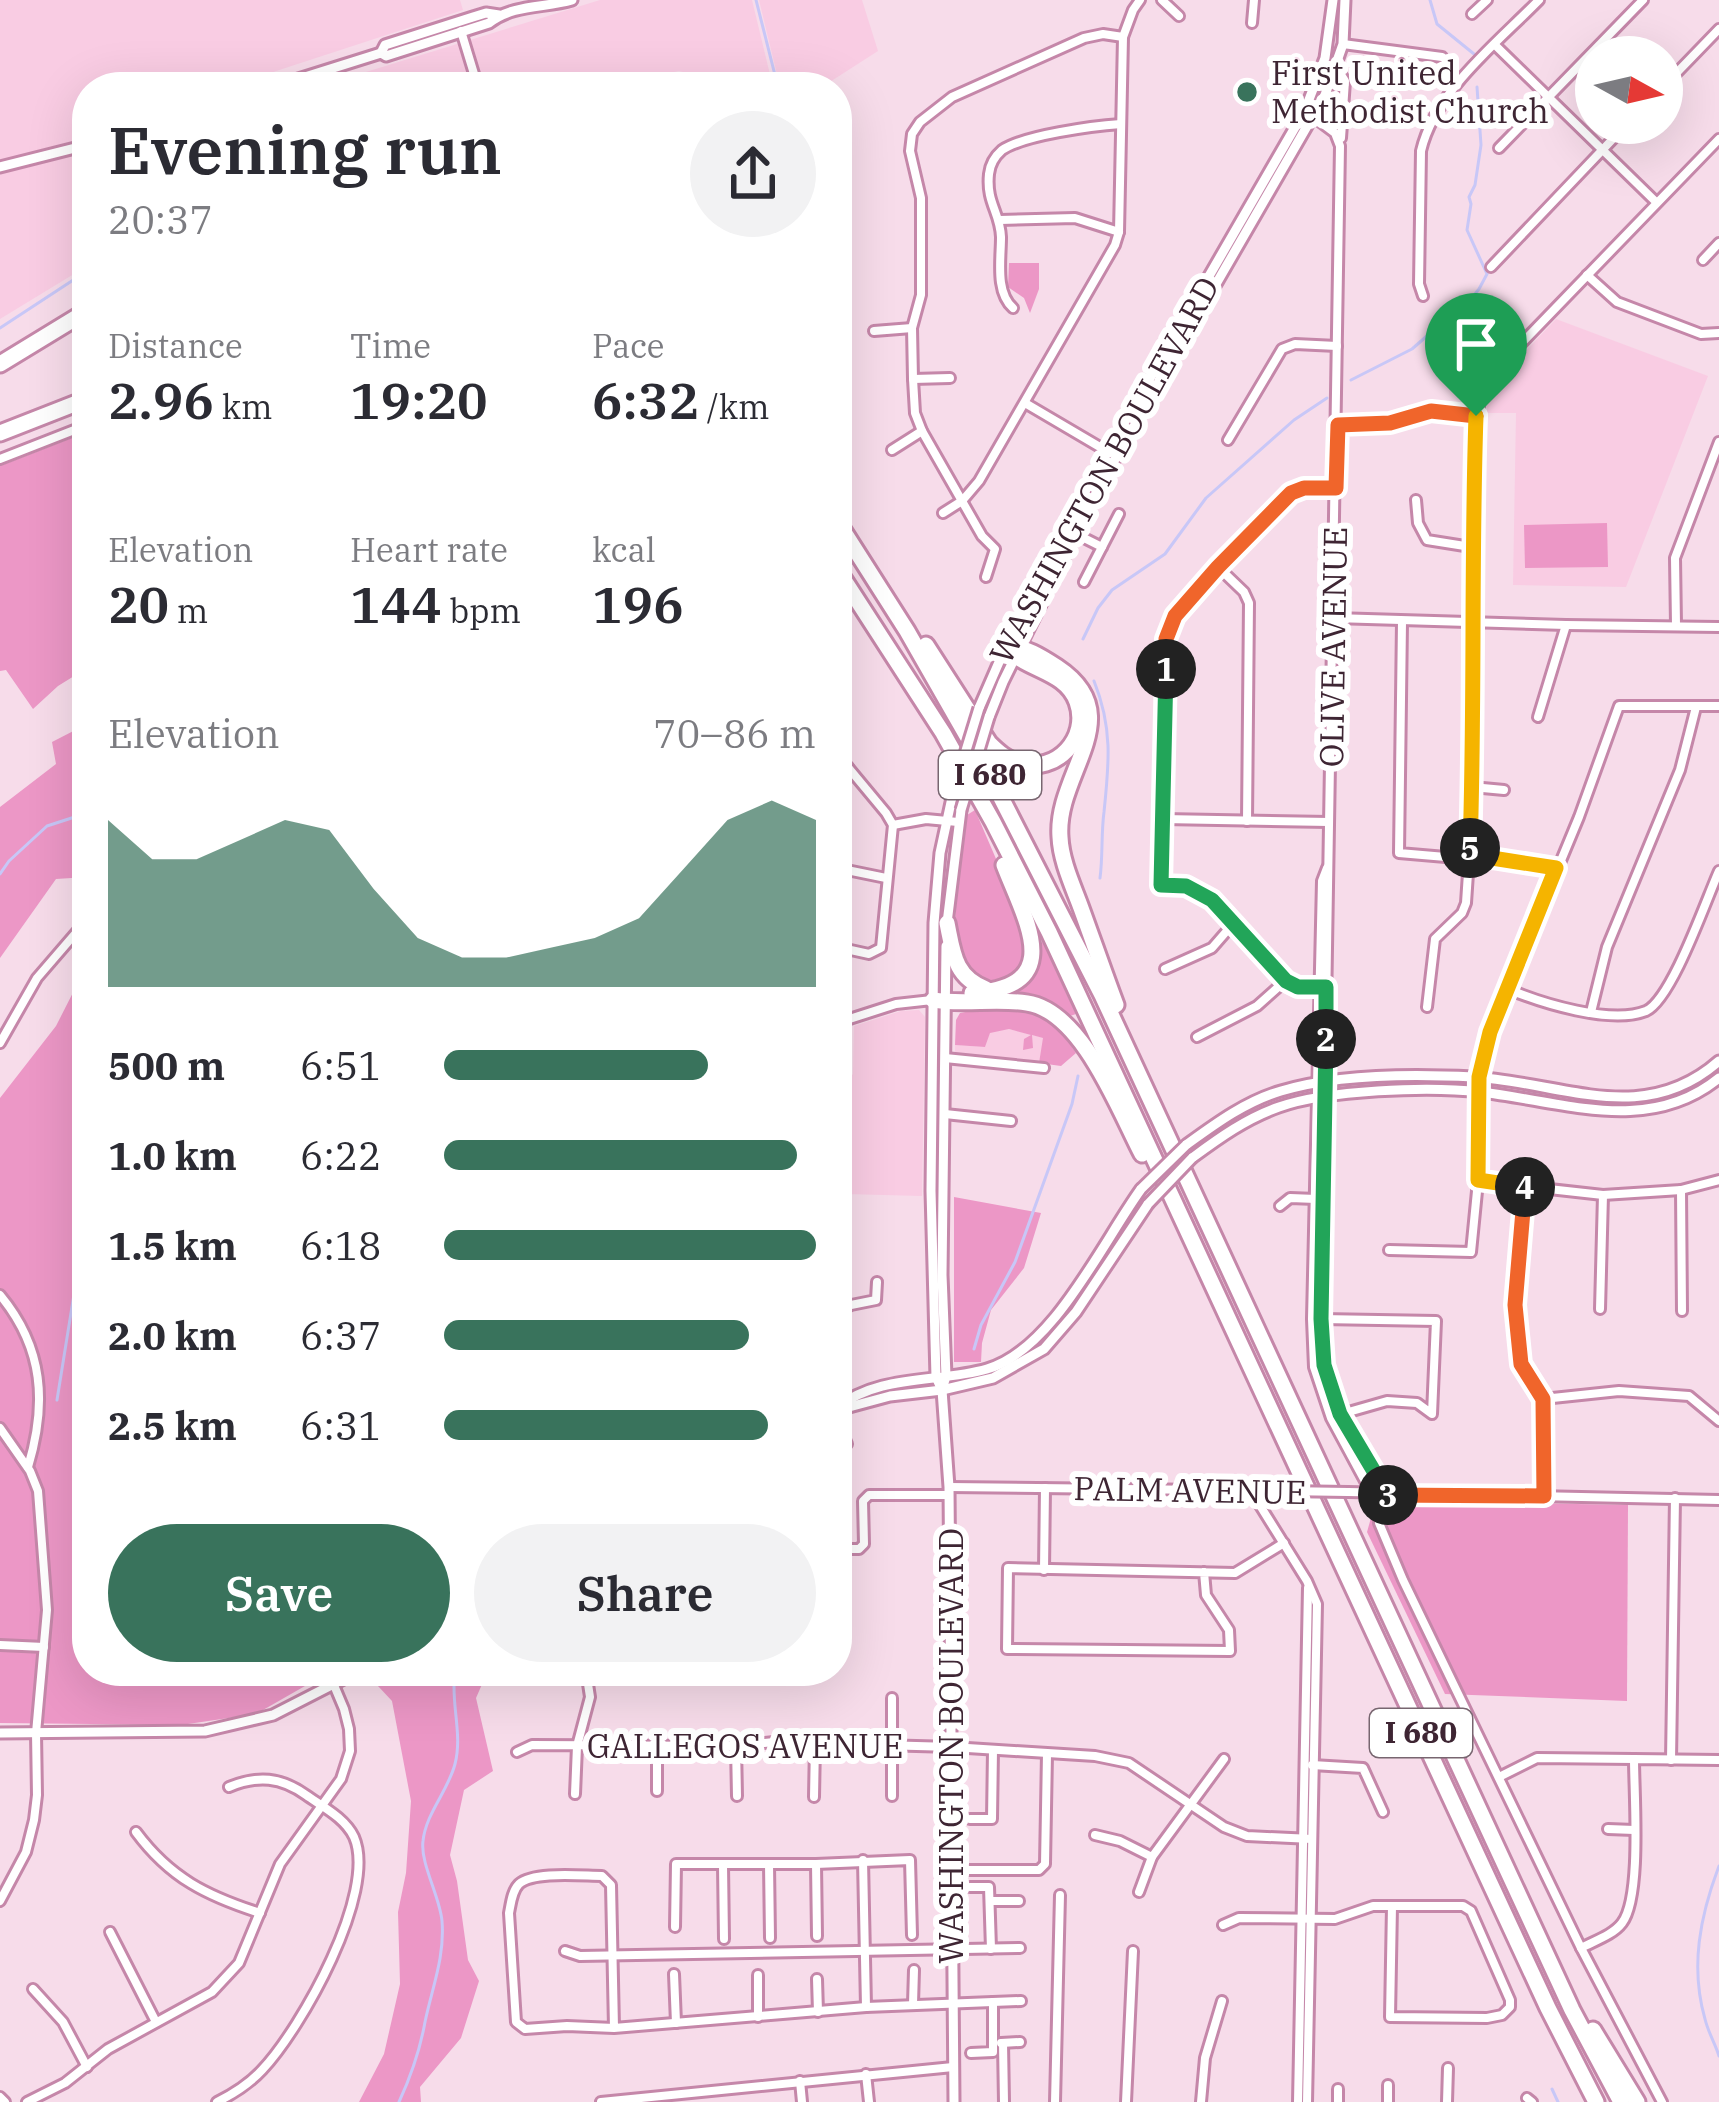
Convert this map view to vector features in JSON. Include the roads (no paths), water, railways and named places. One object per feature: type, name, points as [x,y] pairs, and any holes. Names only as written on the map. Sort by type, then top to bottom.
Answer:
[{"type":"highway","points":[[0,364],[72,319]]},
{"type":"highway","points":[[0,433],[72,405]]},
{"type":"highway","points":[[852,541],[989,742],[1018,763],[1046,764],[1076,739],[1077,703],[1062,681],[1014,650]]},
{"type":"highway","name":"I 680","points":[[852,544],[992,780],[1122,1037],[1584,2035],[1621,2102]]},
{"type":"highway","name":"I 680","points":[[852,592],[943,733],[1049,932],[1596,2102]]},
{"type":"highway","points":[[1014,650],[1066,674],[1088,703],[1090,727],[1066,794],[1060,837],[1066,868],[1124,1023],[1122,1037]]},
{"type":"highway","points":[[942,999],[1000,990],[1028,970],[1033,947],[1028,925],[999,851],[993,822]]},
{"type":"highway","points":[[947,923],[961,972],[980,987],[1000,990]]},
{"type":"highway","points":[[942,999],[1021,1002],[1057,1015],[1090,1056],[1156,1182],[1176,1203]]},
{"type":"highway","points":[[1525,1907],[1637,2102]]},
{"type":"highway","points":[[1537,1983],[1584,2102]]},
{"type":"main road","points":[[513,0],[527,8]]},
{"type":"main road","points":[[320,72],[477,15],[572,0]]},
{"type":"main road","name":"WASHINGTON BOULEVARD","points":[[1310,114],[1325,58],[1333,0]]},
{"type":"main road","name":"WASHINGTON BOULEVARD","points":[[941,1377],[945,1058],[937,882],[955,818],[1014,650],[1112,454],[1336,68],[1343,44],[1345,0]]},
{"type":"main road","points":[[477,15],[490,2],[499,15]]},
{"type":"main road","points":[[381,53],[386,56],[489,23],[499,15]]},
{"type":"main road","points":[[0,166],[72,149]]},
{"type":"main road","name":"WASHINGTON BOULEVARD","points":[[954,2102],[949,1491],[931,1191],[953,794],[979,708],[1076,534],[1112,454]]},
{"type":"main road","points":[[852,1397],[873,1389],[992,1368],[1036,1340],[1141,1190],[1186,1144],[1225,1117],[1278,1092],[1321,1082],[1431,1076],[1479,1077],[1624,1099],[1661,1095],[1699,1078],[1719,1061]]},
{"type":"main road","points":[[852,1405],[993,1378],[1044,1349],[1076,1312],[1148,1204],[1192,1158],[1228,1131],[1279,1107],[1321,1097],[1432,1089],[1479,1091],[1624,1113],[1660,1109],[1705,1090],[1719,1078]]},
{"type":"main road","points":[[0,1732],[205,1731],[273,1715],[329,1686]]},
{"type":"street","points":[[944,513],[979,481],[1115,245],[1123,37],[1140,0]]},
{"type":"street","points":[[1162,0],[1179,16]]},
{"type":"street","points":[[1252,23],[1254,0]]},
{"type":"street","points":[[1472,14],[1487,0]]},
{"type":"street","points":[[1423,296],[1419,284],[1421,151],[1426,129],[1459,82],[1539,0]]},
{"type":"street","points":[[1499,148],[1643,0]]},
{"type":"street","points":[[1683,66],[1719,29]]},
{"type":"street","points":[[461,31],[473,72]]},
{"type":"street","points":[[986,577],[995,548],[982,536],[915,413],[913,328],[921,295],[920,198],[910,151],[912,134],[952,97],[1084,38],[1123,37]]},
{"type":"street","points":[[1343,44],[1442,57]]},
{"type":"street","points":[[1495,45],[1655,202]]},
{"type":"street","name":"OLIVE AVENUE","points":[[1336,68],[1345,81],[1316,1319],[1335,1416],[1380,1497],[1379,1523],[1403,1580],[1581,1948],[1662,2102]]},
{"type":"street","points":[[1310,114],[1335,133],[1340,146]]},
{"type":"street","points":[[1013,308],[1002,296],[1000,220],[989,201],[990,169],[996,155],[1011,145],[1070,130],[1121,124]]},
{"type":"street","points":[[1427,1007],[1435,939],[1462,914],[1466,903],[1472,787],[1471,548],[1476,416],[1484,382],[1719,139]]},
{"type":"street","points":[[1491,267],[1608,144]]},
{"type":"street","points":[[1000,220],[1075,218],[1119,232]]},
{"type":"street","points":[[1703,260],[1719,243]]},
{"type":"street","points":[[1587,274],[1617,302],[1701,334],[1719,333]]},
{"type":"street","points":[[874,331],[913,328]]},
{"type":"street","points":[[1228,440],[1282,349],[1294,344],[1337,346]]},
{"type":"street","points":[[913,379],[950,378]]},
{"type":"street","points":[[1024,404],[1112,454]]},
{"type":"street","points":[[1338,425],[1390,423],[1431,411],[1476,416]]},
{"type":"street","points":[[0,458],[72,431]]},
{"type":"street","points":[[892,450],[922,431]]},
{"type":"street","points":[[1676,626],[1675,558],[1719,442]]},
{"type":"street","points":[[1322,987],[1298,987],[1286,981],[1212,900],[1186,886],[1161,885],[1166,639],[1175,616],[1291,493],[1336,488]]},
{"type":"street","points":[[1416,500],[1418,523],[1427,540],[1471,548]]},
{"type":"street","points":[[1084,582],[1120,514]]},
{"type":"street","points":[[1076,534],[1102,547]]},
{"type":"street","points":[[1218,567],[1249,603],[1247,821]]},
{"type":"street","points":[[1334,618],[1719,626]]},
{"type":"street","points":[[1402,622],[1399,853],[1492,858],[1556,868]]},
{"type":"street","points":[[1538,717],[1567,625]]},
{"type":"street","points":[[1389,1250],[1471,1252],[1478,1180],[1479,1077],[1490,1032],[1579,818],[1619,706],[1719,706]]},
{"type":"street","points":[[1591,1012],[1607,947],[1679,770],[1696,706]]},
{"type":"street","points":[[852,772],[893,825],[880,948],[869,954],[852,950]]},
{"type":"street","points":[[1472,787],[1504,790]]},
{"type":"street","points":[[893,825],[955,818]]},
{"type":"street","points":[[1162,819],[1329,822]]},
{"type":"street","points":[[852,871],[886,878]]},
{"type":"street","points":[[1508,989],[1544,1004],[1591,1012],[1626,1015],[1649,1010],[1668,989],[1719,871]]},
{"type":"street","points":[[1165,969],[1212,948],[1232,925]]},
{"type":"street","points":[[0,1043],[37,978],[72,937]]},
{"type":"street","points":[[1197,1037],[1258,1006],[1286,981]]},
{"type":"street","points":[[852,1018],[896,1004],[942,999]]},
{"type":"street","points":[[945,1058],[1044,1068]]},
{"type":"street","points":[[945,1114],[1011,1121]]},
{"type":"street","points":[[1478,1180],[1603,1195],[1681,1190],[1719,1180]]},
{"type":"street","points":[[1525,1186],[1515,1305],[1521,1364],[1543,1399],[1544,1496]]},
{"type":"street","points":[[1681,1190],[1682,1311]]},
{"type":"street","points":[[1600,1309],[1603,1195]]},
{"type":"street","points":[[1280,1206],[1290,1198],[1319,1199]]},
{"type":"street","points":[[852,1305],[876,1300],[877,1282]]},
{"type":"street","points":[[0,1295],[21,1327],[41,1386],[38,1428],[28,1467]]},
{"type":"street","points":[[1316,1319],[1436,1321],[1432,1414],[1417,1402],[1387,1401],[1335,1416]]},
{"type":"street","points":[[1543,1399],[1619,1391],[1689,1396],[1719,1421]]},
{"type":"street","points":[[0,1428],[28,1467],[38,1491],[46,1610],[34,1820],[20,1864],[0,1901]]},
{"type":"street","points":[[1044,1570],[1045,1488]]},
{"type":"street","name":"PALM AVENUE","points":[[852,1549],[864,1544],[863,1501],[869,1496],[949,1491],[1045,1488],[1719,1500]]},
{"type":"street","points":[[1251,1491],[1307,1581],[1310,1765],[1303,2102]]},
{"type":"street","points":[[1671,1760],[1675,1498]]},
{"type":"street","points":[[1204,1572],[1206,1595],[1229,1630],[1230,1651],[1007,1649],[1008,1568],[1044,1570],[1204,1572],[1235,1573],[1284,1543]]},
{"type":"street","points":[[0,1645],[44,1647]]},
{"type":"street","points":[[26,2102],[65,2084],[108,2049],[212,1992],[239,1963],[280,1864],[341,1779],[350,1750],[349,1729],[332,1686]]},
{"type":"street","points":[[575,1794],[577,1746],[590,1697],[588,1686]]},
{"type":"street","points":[[892,1698],[892,1796]]},
{"type":"street","name":"GALLEGOS AVENUE","points":[[517,1751],[532,1745],[774,1742],[1095,1756],[1129,1763],[1224,1827],[1247,1836],[1308,1839]]},
{"type":"street","points":[[814,1797],[815,1744]]},
{"type":"street","points":[[657,1746],[657,1791]]},
{"type":"street","points":[[736,1746],[736,1796]]},
{"type":"street","points":[[970,1819],[992,1819],[993,1750]]},
{"type":"street","points":[[952,1870],[1039,1870],[1045,1864],[1047,1754]]},
{"type":"street","points":[[1499,1777],[1537,1758],[1719,1760]]},
{"type":"street","points":[[1139,1892],[1152,1857],[1224,1760]]},
{"type":"street","points":[[1581,1948],[1615,1930],[1633,1899],[1634,1760]]},
{"type":"street","points":[[1310,1765],[1363,1768],[1383,1812]]},
{"type":"street","points":[[218,2102],[262,2071],[313,2000],[359,1876],[356,1841],[349,1828],[291,1784],[267,1778],[247,1779],[229,1787]]},
{"type":"street","points":[[1608,1829],[1634,1830]]},
{"type":"street","points":[[136,1832],[185,1881],[213,1898],[260,1913]]},
{"type":"street","points":[[1095,1835],[1152,1857]]},
{"type":"street","points":[[863,1860],[866,2006]]},
{"type":"street","points":[[675,1927],[676,1864],[910,1860],[911,1935]]},
{"type":"street","points":[[769,1864],[770,1938]]},
{"type":"street","points":[[816,1864],[817,1936]]},
{"type":"street","points":[[723,1865],[724,1939]]},
{"type":"street","points":[[614,2028],[611,1885],[602,1876],[535,1876],[520,1883],[509,1913],[516,2023],[525,2030],[614,2028],[758,2018],[913,2003],[1021,2001]]},
{"type":"street","points":[[970,1886],[989,1887],[991,1948]]},
{"type":"street","points":[[1055,2102],[1060,1894]]},
{"type":"street","points":[[990,1901],[1019,1901]]},
{"type":"street","points":[[1223,1925],[1239,1918],[1335,1919],[1373,1906],[1392,1906],[1463,1906],[1471,1912],[1510,2007],[1502,2015],[1487,2018],[1390,2018],[1392,1906]]},
{"type":"street","points":[[110,1932],[156,2022]]},
{"type":"street","points":[[565,1952],[580,1956],[1020,1948]]},
{"type":"street","points":[[1126,2102],[1132,1951]]},
{"type":"street","points":[[913,2003],[914,1970]]},
{"type":"street","points":[[674,1975],[676,2023]]},
{"type":"street","points":[[758,1975],[758,2018]]},
{"type":"street","points":[[818,1978],[818,2012]]},
{"type":"street","points":[[33,1989],[63,2022],[88,2067]]},
{"type":"street","points":[[1201,2102],[1205,2058],[1222,2001]]},
{"type":"street","points":[[993,2002],[1004,2102]]},
{"type":"street","points":[[998,2043],[1020,2042]]},
{"type":"street","points":[[971,2053],[994,2052],[998,2043]]},
{"type":"street","points":[[602,2102],[953,2068]]},
{"type":"street","points":[[1447,2102],[1448,2068]]},
{"type":"street","points":[[866,2074],[869,2102]]},
{"type":"street","points":[[800,2081],[802,2102]]},
{"type":"street","points":[[1388,2085],[1388,2102]]},
{"type":"street","points":[[729,2089],[730,2102]]},
{"type":"street","points":[[1338,2089],[1338,2102]]},
{"type":"waterway","points":[[756,0],[774,72]]},
{"type":"waterway","points":[[1430,0],[1437,24],[1474,54]]},
{"type":"waterway","points":[[1351,380],[1412,349],[1462,310],[1487,274],[1467,230],[1481,145],[1477,87]]},
{"type":"waterway","points":[[0,328],[72,281]]},
{"type":"waterway","points":[[1083,639],[1112,590],[1165,554],[1206,498],[1294,420],[1327,398]]},
{"type":"waterway","points":[[1094,681],[1108,746],[1100,878]]},
{"type":"waterway","points":[[0,874],[47,826],[72,818]]},
{"type":"waterway","points":[[974,1349],[981,1325],[1015,1262],[1078,1076]]},
{"type":"waterway","points":[[57,1400],[72,1307]]},
{"type":"waterway","points":[[399,2102],[418,2053],[442,1947],[440,1912],[423,1841],[455,1764],[454,1686]]},
{"type":"waterway","points":[[1719,1866],[1702,1923],[1698,1961],[1706,2024],[1719,2056]]},
{"type":"waterway","points":[[1552,2089],[1558,2102]]},
{"type":"place","name":"First United Methodist Church","points":[[1247,92]]}]
